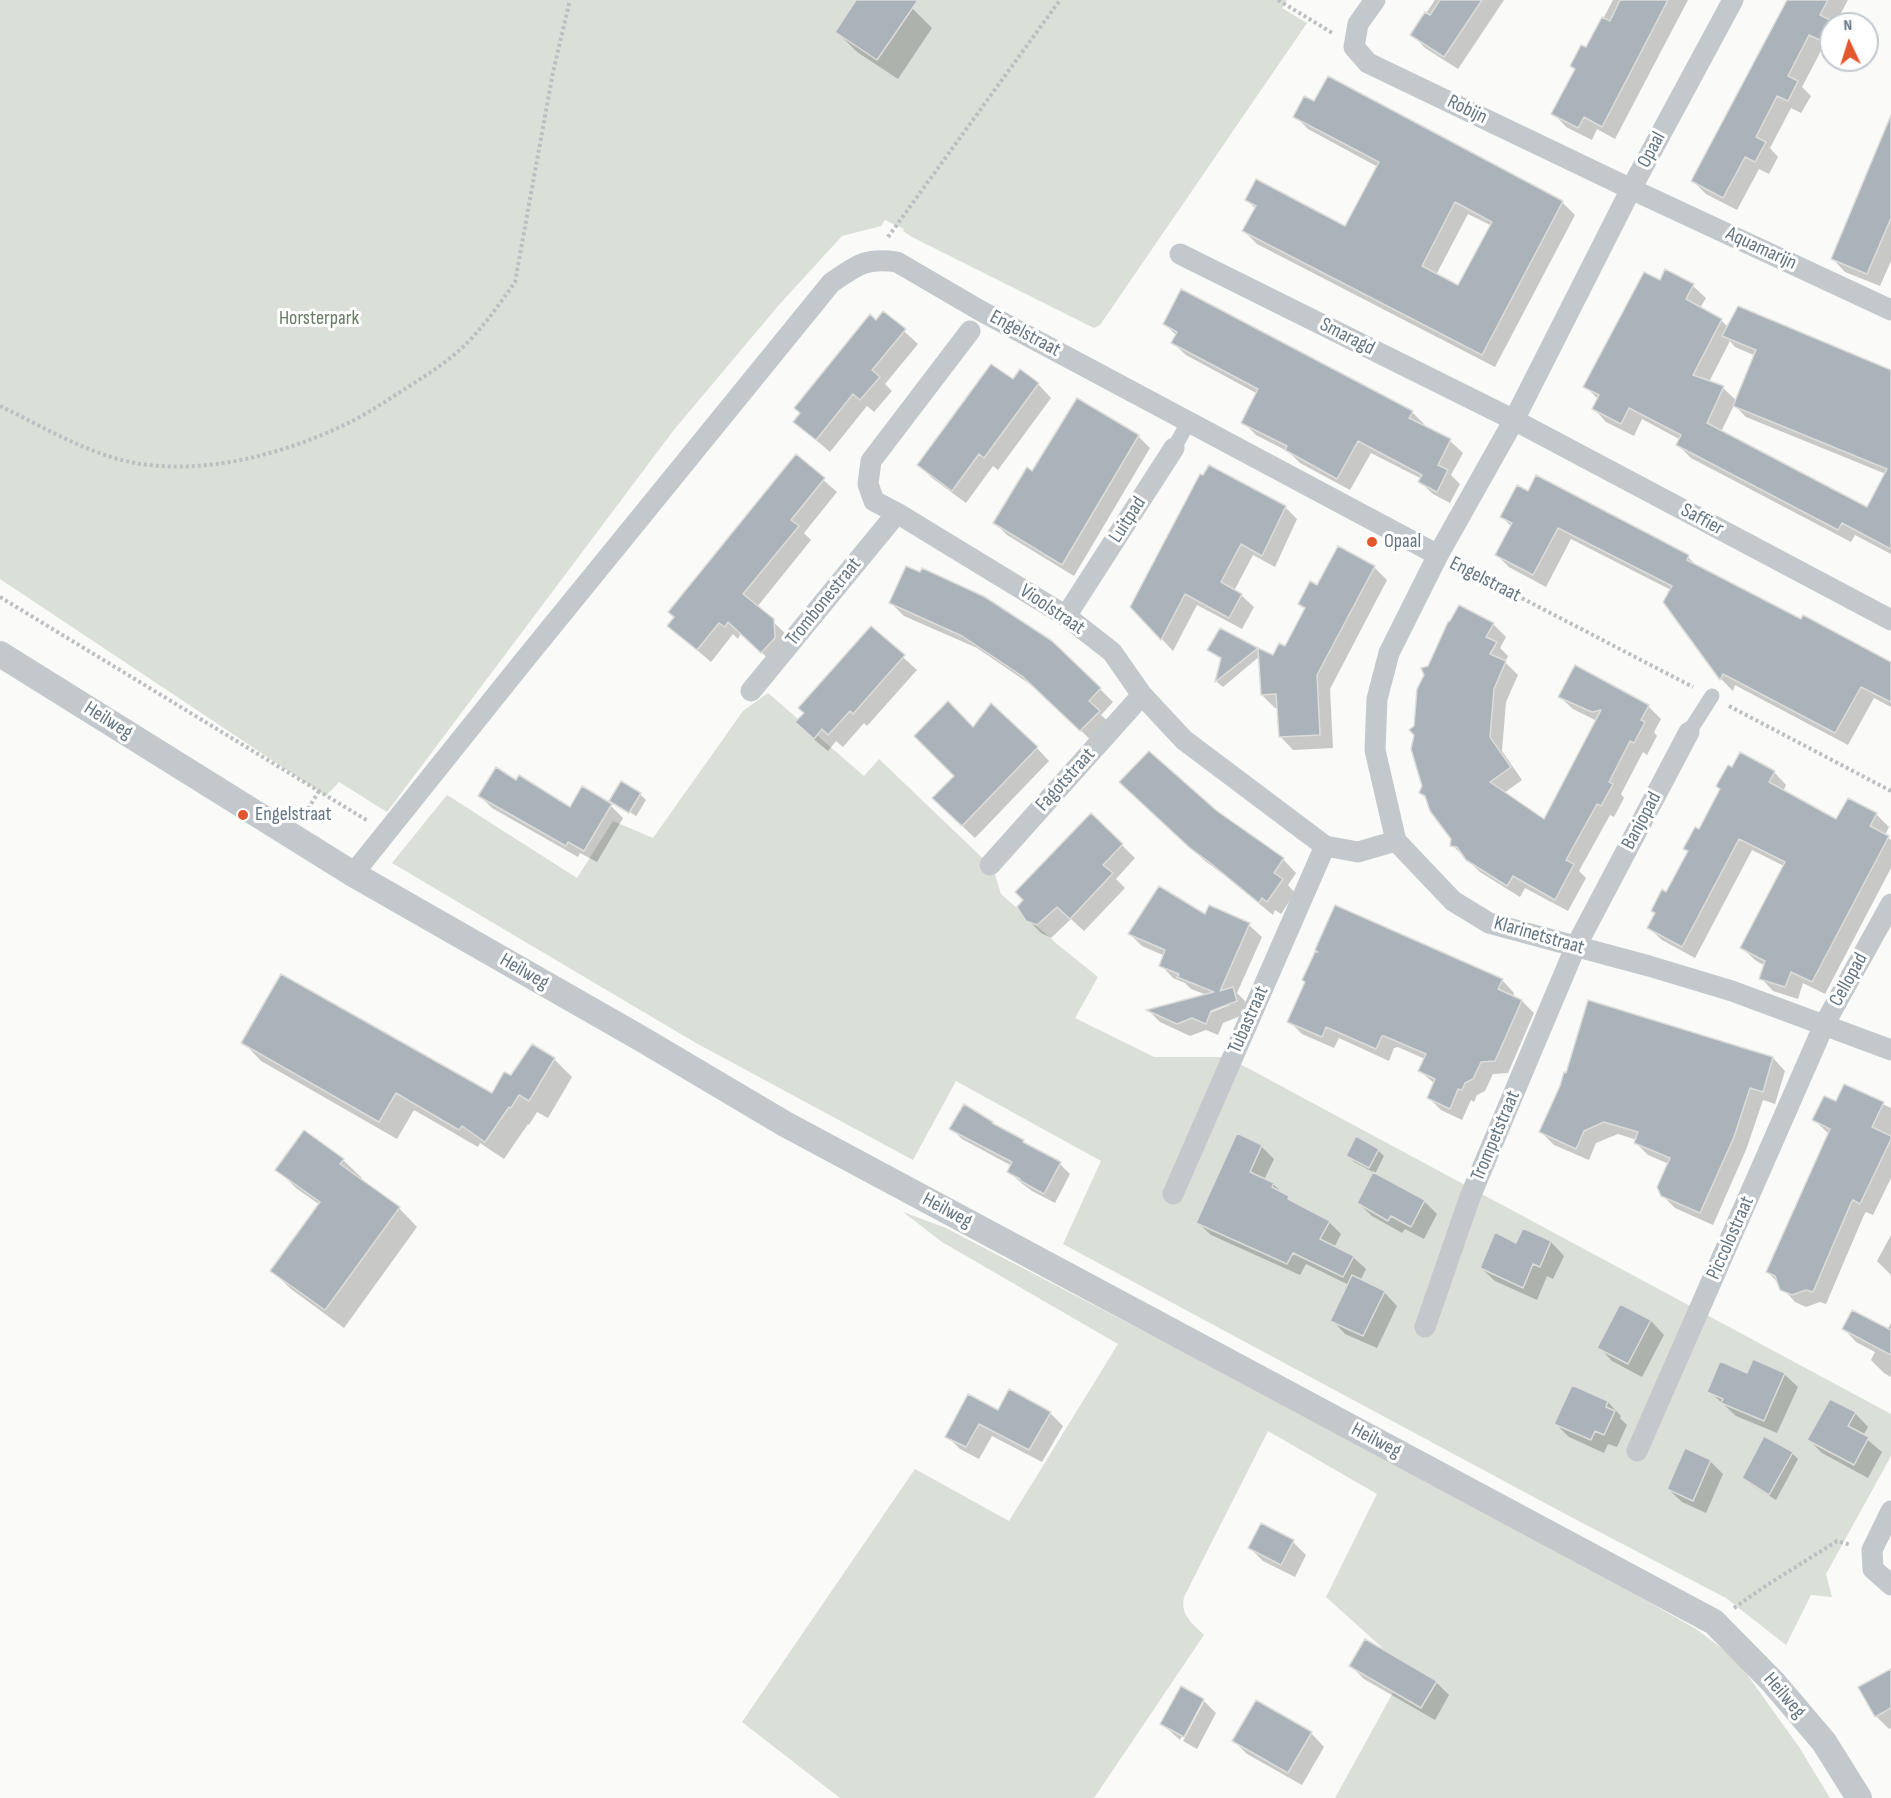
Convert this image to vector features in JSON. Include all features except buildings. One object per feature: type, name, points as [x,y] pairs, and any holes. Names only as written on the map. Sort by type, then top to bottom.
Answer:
[{"type":"street","points":[[1354,47],[1358,24],[1375,0]]},
{"type":"street","name":"Opaal","points":[[1438,555],[1514,420],[1632,189],[1733,0]]},
{"type":"street","name":"Robijn","points":[[1354,47],[1368,63],[1632,189]]},
{"type":"street","name":"Aquamarijn","points":[[1632,189],[1891,310]]},
{"type":"street","name":"Smaragd","points":[[1180,254],[1514,420]]},
{"type":"street","name":"Engelstraat","points":[[882,259],[897,262],[981,311],[1438,555]]},
{"type":"street","points":[[353,874],[831,283],[860,263],[882,259]]},
{"type":"street","name":"Vioolstraat","points":[[981,311],[970,331],[872,461],[868,484],[874,501],[1066,616],[1112,652],[1142,695],[1184,740],[1325,846],[1358,852],[1396,841]]},
{"type":"street","name":"Saffier","points":[[1514,420],[1891,620]]},
{"type":"street","name":"Luitpad","points":[[1066,616],[1188,423]]},
{"type":"street","name":"Trombonestraat","points":[[751,691],[897,513]]},
{"type":"street","points":[[1396,841],[1375,750],[1377,699],[1389,653],[1438,555]]},
{"type":"street","name":"Heilweg","points":[[0,654],[353,874],[640,1038],[785,1124],[1714,1622],[1773,1682],[1824,1742],[1859,1798]]},
{"type":"street","name":"Fagotstraat","points":[[990,865],[1142,695]]},
{"type":"street","name":"Banjopad","points":[[1575,948],[1689,732],[1712,696]]},
{"type":"street","name":"Klarinetstraat","points":[[1396,841],[1453,901],[1489,923],[1732,991],[1891,1050]]},
{"type":"street","name":"Tubastraat","points":[[1173,1194],[1325,846]]},
{"type":"street","name":"Cellopad","points":[[1824,1025],[1891,904]]},
{"type":"street","name":"Trompetstraat","points":[[1425,1327],[1470,1197],[1575,948]]},
{"type":"street","name":"Piccolostraat","points":[[1637,1451],[1824,1025]]},
{"type":"street","points":[[1891,1511],[1872,1550],[1873,1569],[1891,1585]]},
{"type":"path","points":[[0,406],[82,447],[130,462],[177,466],[220,464],[284,450],[344,426],[442,365],[476,333],[496,310],[514,282],[570,0]]},
{"type":"path","points":[[882,259],[888,237],[1060,0]]},
{"type":"path","points":[[1278,0],[1354,47]]},
{"type":"path","name":"Engelstraat","points":[[1438,555],[1891,791]]},
{"type":"path","points":[[0,597],[386,832]]},
{"type":"path","points":[[1714,1622],[1837,1541],[1872,1550]]},
{"type":"green space","name":"Horsterpark","points":[[0,0],[1287,0],[1282,8],[1307,23],[1100,325],[1094,328],[912,237],[903,231],[904,229],[885,220],[881,226],[842,236],[778,306],[673,431],[387,812],[339,782],[326,796],[0,579]]},
{"type":"green space","points":[[768,693],[864,776],[879,759],[993,868],[1001,894],[1098,977],[1075,1018],[1154,1057],[1227,1057],[1891,1414],[1891,1456],[1826,1574],[1832,1597],[1811,1595],[1786,1645],[1726,1598],[1063,1244],[1101,1161],[956,1081],[913,1160],[696,1043],[392,863],[447,795],[577,878],[613,821],[653,838],[743,711]]},
{"type":"green space","points":[[903,1212],[946,1228],[1176,1348],[1696,1629],[1736,1659],[1799,1747],[1830,1798],[1335,1798],[1406,1669],[1326,1597],[1377,1494],[1268,1431],[1184,1597],[1185,1614],[1204,1635],[1094,1798],[840,1798],[742,1722],[915,1469],[1009,1521],[1118,1344],[942,1242]]},
{"type":"place","name":"Opaal","points":[[1372,542]]},
{"type":"place","name":"Engelstraat","points":[[243,815]]}]
